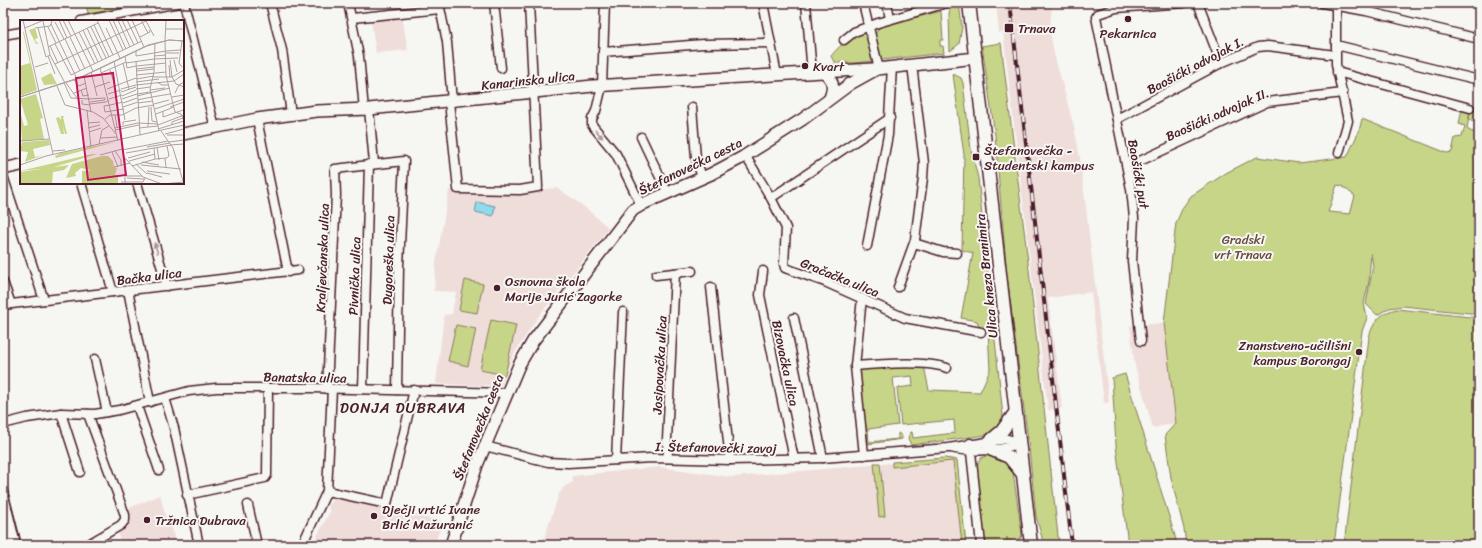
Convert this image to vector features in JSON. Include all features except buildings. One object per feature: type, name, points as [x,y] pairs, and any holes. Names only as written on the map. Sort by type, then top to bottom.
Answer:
[{"type":"main road","name":"Ulica kneza Branimira","points":[[969,3],[1031,545]]},
{"type":"main road","points":[[1015,413],[989,446],[1009,457],[1022,474]]},
{"type":"main road","points":[[3,500],[7,531],[14,545]]},
{"type":"street","points":[[86,20],[179,3]]},
{"type":"street","points":[[184,3],[215,128]]},
{"type":"street","points":[[270,3],[282,50],[291,114]]},
{"type":"street","name":"Pivnička ulica","points":[[348,3],[359,56],[367,110],[372,164],[363,389]]},
{"type":"street","points":[[494,3],[501,68]]},
{"type":"street","points":[[352,18],[439,6],[447,42],[450,102],[458,189],[520,190],[538,186],[529,3]]},
{"type":"street","points":[[605,3],[602,86],[596,111],[592,119],[592,125],[616,154],[641,205]]},
{"type":"street","points":[[763,3],[777,75]]},
{"type":"street","points":[[806,3],[812,73]]},
{"type":"street","points":[[863,3],[878,69]]},
{"type":"street","points":[[887,3],[890,19]]},
{"type":"street","points":[[844,40],[854,32],[868,26],[948,3]]},
{"type":"street","points":[[1116,6],[1184,3]]},
{"type":"street","points":[[1198,3],[1221,63]]},
{"type":"street","points":[[1322,3],[1336,4],[1479,39]]},
{"type":"street","points":[[1336,4],[1335,55],[1348,121],[1339,153]]},
{"type":"street","name":"Baošićki put","points":[[1116,6],[1098,14],[1096,17],[1127,167],[1134,218],[1132,261],[1140,341]]},
{"type":"street","points":[[3,35],[20,32]]},
{"type":"street","points":[[603,52],[703,44],[771,43]]},
{"type":"street","points":[[1336,45],[1478,80]]},
{"type":"street","name":"Baošićki odvojak I.","points":[[1117,119],[1162,97],[1221,63],[1263,46],[1335,55]]},
{"type":"street","name":"Štefanovečka cesta","points":[[451,545],[485,446],[519,365],[533,341],[633,210],[702,178],[745,155],[802,119],[830,98],[878,69],[976,58]]},
{"type":"street","points":[[898,287],[914,243],[924,163],[912,65]]},
{"type":"street","points":[[867,246],[890,118],[892,67]]},
{"type":"street","name":"Kanarinska ulica","points":[[184,134],[257,119],[291,114],[367,110],[602,86],[878,69]]},
{"type":"street","points":[[824,72],[832,80],[833,88],[830,98]]},
{"type":"street","points":[[1338,72],[1470,108]]},
{"type":"street","name":"Baošićki odvojak II.","points":[[1127,167],[1267,102],[1343,93]]},
{"type":"street","points":[[692,107],[696,158],[702,178]]},
{"type":"street","points":[[771,198],[890,118]]},
{"type":"street","points":[[257,119],[288,272]]},
{"type":"street","points":[[641,136],[668,194]]},
{"type":"street","name":"Gračačka ulica","points":[[745,155],[771,198],[786,228],[784,264],[786,268],[862,298],[905,318],[981,332]]},
{"type":"street","name":"Dugoreška ulica","points":[[372,164],[404,161],[397,390]]},
{"type":"street","name":"Kraljevčanska ulica","points":[[328,491],[329,389],[336,195],[335,169],[372,164]]},
{"type":"street","points":[[3,169],[20,165]]},
{"type":"street","points":[[3,176],[44,300]]},
{"type":"street","points":[[81,184],[113,292]]},
{"type":"street","points":[[137,184],[167,286]]},
{"type":"street","points":[[914,243],[943,252],[957,253]]},
{"type":"street","name":"Bačka ulica","points":[[7,305],[298,270]]},
{"type":"street","points":[[656,275],[692,270]]},
{"type":"street","name":"Bizovačka ulica","points":[[763,271],[760,295],[794,459]]},
{"type":"street","name":"Josipovačka ulica","points":[[668,458],[667,440],[675,273]]},
{"type":"street","points":[[3,282],[7,305]]},
{"type":"street","points":[[711,287],[730,460]]},
{"type":"street","points":[[128,290],[150,402]]},
{"type":"street","points":[[862,298],[855,366],[864,456]]},
{"type":"street","points":[[616,460],[623,312]]},
{"type":"street","points":[[794,318],[823,458]]},
{"type":"street","points":[[95,359],[107,412]]},
{"type":"street","points":[[855,366],[934,365],[947,368]]},
{"type":"street","points":[[187,495],[266,478],[268,388]]},
{"type":"street","name":"Banatska ulica","points":[[3,424],[28,418],[61,413],[88,414],[107,412],[137,406],[200,389],[363,389],[507,393]]},
{"type":"street","points":[[302,545],[328,491],[387,504],[414,390]]},
{"type":"street","points":[[165,398],[174,428],[187,495],[199,545]]},
{"type":"street","points":[[137,406],[159,470]]},
{"type":"street","points":[[61,413],[80,472]]},
{"type":"street","points":[[87,545],[121,525],[125,520],[125,515],[88,414]]},
{"type":"street","name":"I. Štefanovečki zavoj","points":[[485,446],[548,462],[668,458],[730,460],[823,458],[989,446],[1010,439],[1019,442]]},
{"type":"street","points":[[973,471],[979,456],[989,446]]},
{"type":"street","points":[[970,447],[981,545]]},
{"type":"street","points":[[952,449],[965,458],[973,471]]},
{"type":"street","points":[[248,505],[257,545]]},
{"type":"shaded area","points":[[996,3],[1052,3],[1050,30],[1054,54],[1074,127],[1080,158],[1109,402],[1104,403],[1091,292],[1048,298],[1062,408],[1048,410],[1003,32],[999,33]]},
{"type":"shaded area","points":[[402,17],[408,50],[376,53],[371,20]]},
{"type":"shaded area","name":"Osnovna škola Marije Jurić Zagorke","points":[[557,188],[582,205],[609,228],[538,317],[514,354],[501,386],[436,384],[444,315],[452,314],[456,292],[434,291],[436,263],[449,190],[514,192]]},
{"type":"shaded area","points":[[1164,323],[1176,423],[1153,428],[1135,366],[1130,326]]},
{"type":"shaded area","points":[[951,458],[957,460],[966,545],[542,545],[559,494],[564,487],[573,482],[572,476],[659,467],[732,477]]},
{"type":"shaded area","name":"Tržnica Dubrava","points":[[160,495],[167,522],[170,522],[176,545],[121,545],[118,531],[125,510]]},
{"type":"shaded area","name":"Dječji vrtić Ivane Brlić Mažuranić","points":[[337,498],[349,499],[443,522],[434,545],[312,545],[331,510],[328,509],[330,502]]},
{"type":"green space","points":[[86,3],[150,3],[88,14]]},
{"type":"green space","points":[[952,3],[959,3],[962,27],[959,44],[950,51],[949,13]]},
{"type":"green space","points":[[941,11],[943,40],[940,40],[940,46],[943,46],[944,53],[881,60],[875,35],[879,27]]},
{"type":"green space","points":[[867,31],[875,61],[853,63],[834,62],[831,56],[839,47],[847,40]]},
{"type":"green space","points":[[1001,43],[1029,270],[1059,545],[1044,545],[1036,516],[1029,448],[1007,276],[995,135],[982,46]]},
{"type":"green space","points":[[953,74],[961,78],[963,83],[971,150],[978,178],[1003,416],[997,428],[986,435],[911,445],[908,438],[911,432],[913,438],[955,433],[954,420],[901,425],[897,388],[913,386],[912,376],[893,378],[898,425],[868,429],[869,442],[898,439],[898,433],[902,436],[902,439],[868,444],[859,368],[924,366],[929,390],[980,392],[990,370],[988,329],[979,327],[977,321],[961,318],[973,253],[962,250],[964,155]]},
{"type":"green space","points":[[1471,106],[1479,106],[1479,121],[1469,120]]},
{"type":"green space","name":"Gradski vrt Trnava","points":[[1462,108],[1470,110],[1467,129],[1472,132],[1479,130],[1479,314],[1403,306],[1389,308],[1377,315],[1366,304],[1373,266],[1371,253],[1369,281],[1364,303],[1367,318],[1362,331],[1334,545],[1186,545],[1184,529],[1171,478],[1165,435],[1176,423],[1164,323],[1176,223],[1183,207],[1191,196],[1226,173],[1257,157],[1299,163],[1347,157],[1359,131],[1362,119],[1447,153],[1452,152],[1455,138],[1462,137],[1465,126],[1459,124]],"holes":[[[1337,185],[1342,186],[1355,196],[1350,214],[1328,212]]]},
{"type":"green space","points":[[465,280],[483,284],[477,313],[459,310]]},
{"type":"green space","points":[[1397,309],[1479,318],[1479,545],[1344,545],[1369,337],[1378,318],[1391,310]]},
{"type":"green space","points":[[491,320],[516,325],[505,375],[480,370]]},
{"type":"green space","points":[[456,325],[476,329],[468,366],[448,361]]},
{"type":"green space","points":[[1125,374],[1177,545],[1128,545],[1116,445],[1112,378]]},
{"type":"green space","points":[[992,454],[999,456],[1004,460],[1013,472],[1022,535],[1021,538],[1018,539],[1018,545],[1012,545],[1011,540],[1007,540],[1007,545],[991,545],[985,540],[977,466],[981,458]]},
{"type":"green space","points":[[945,458],[957,460],[966,545],[962,545],[953,461],[892,467],[892,462]]},
{"type":"green space","points":[[874,463],[880,463],[885,516],[879,517]]},
{"type":"water","points":[[477,202],[495,206],[493,216],[475,212]]},
{"type":"tram line","points":[[3,472],[22,545]]},
{"type":"tram line","points":[[3,528],[7,545]]},
{"type":"railway","points":[[1010,3],[1072,545]]},
{"type":"place","name":"Pekarnica","points":[[1128,19]]},
{"type":"place","name":"Trnava","points":[[1009,28]]},
{"type":"place","name":"Kvart","points":[[805,66]]},
{"type":"place","name":"Štefanovečka - Studentski kampus","points":[[976,157]]},
{"type":"place","name":"Osnovna škola Marije Jurić Zagorke","points":[[497,288]]},
{"type":"place","name":"Znanstveno-učilišni kampus Borongaj","points":[[1359,352]]},
{"type":"place","name":"Dječji vrtić Ivane Brlić Mažuranić","points":[[374,516]]},
{"type":"place","name":"Tržnica Dubrava","points":[[147,520]]},
{"type":"district","name":"DONJA DUBRAVA","points":[[403,408]]}]
